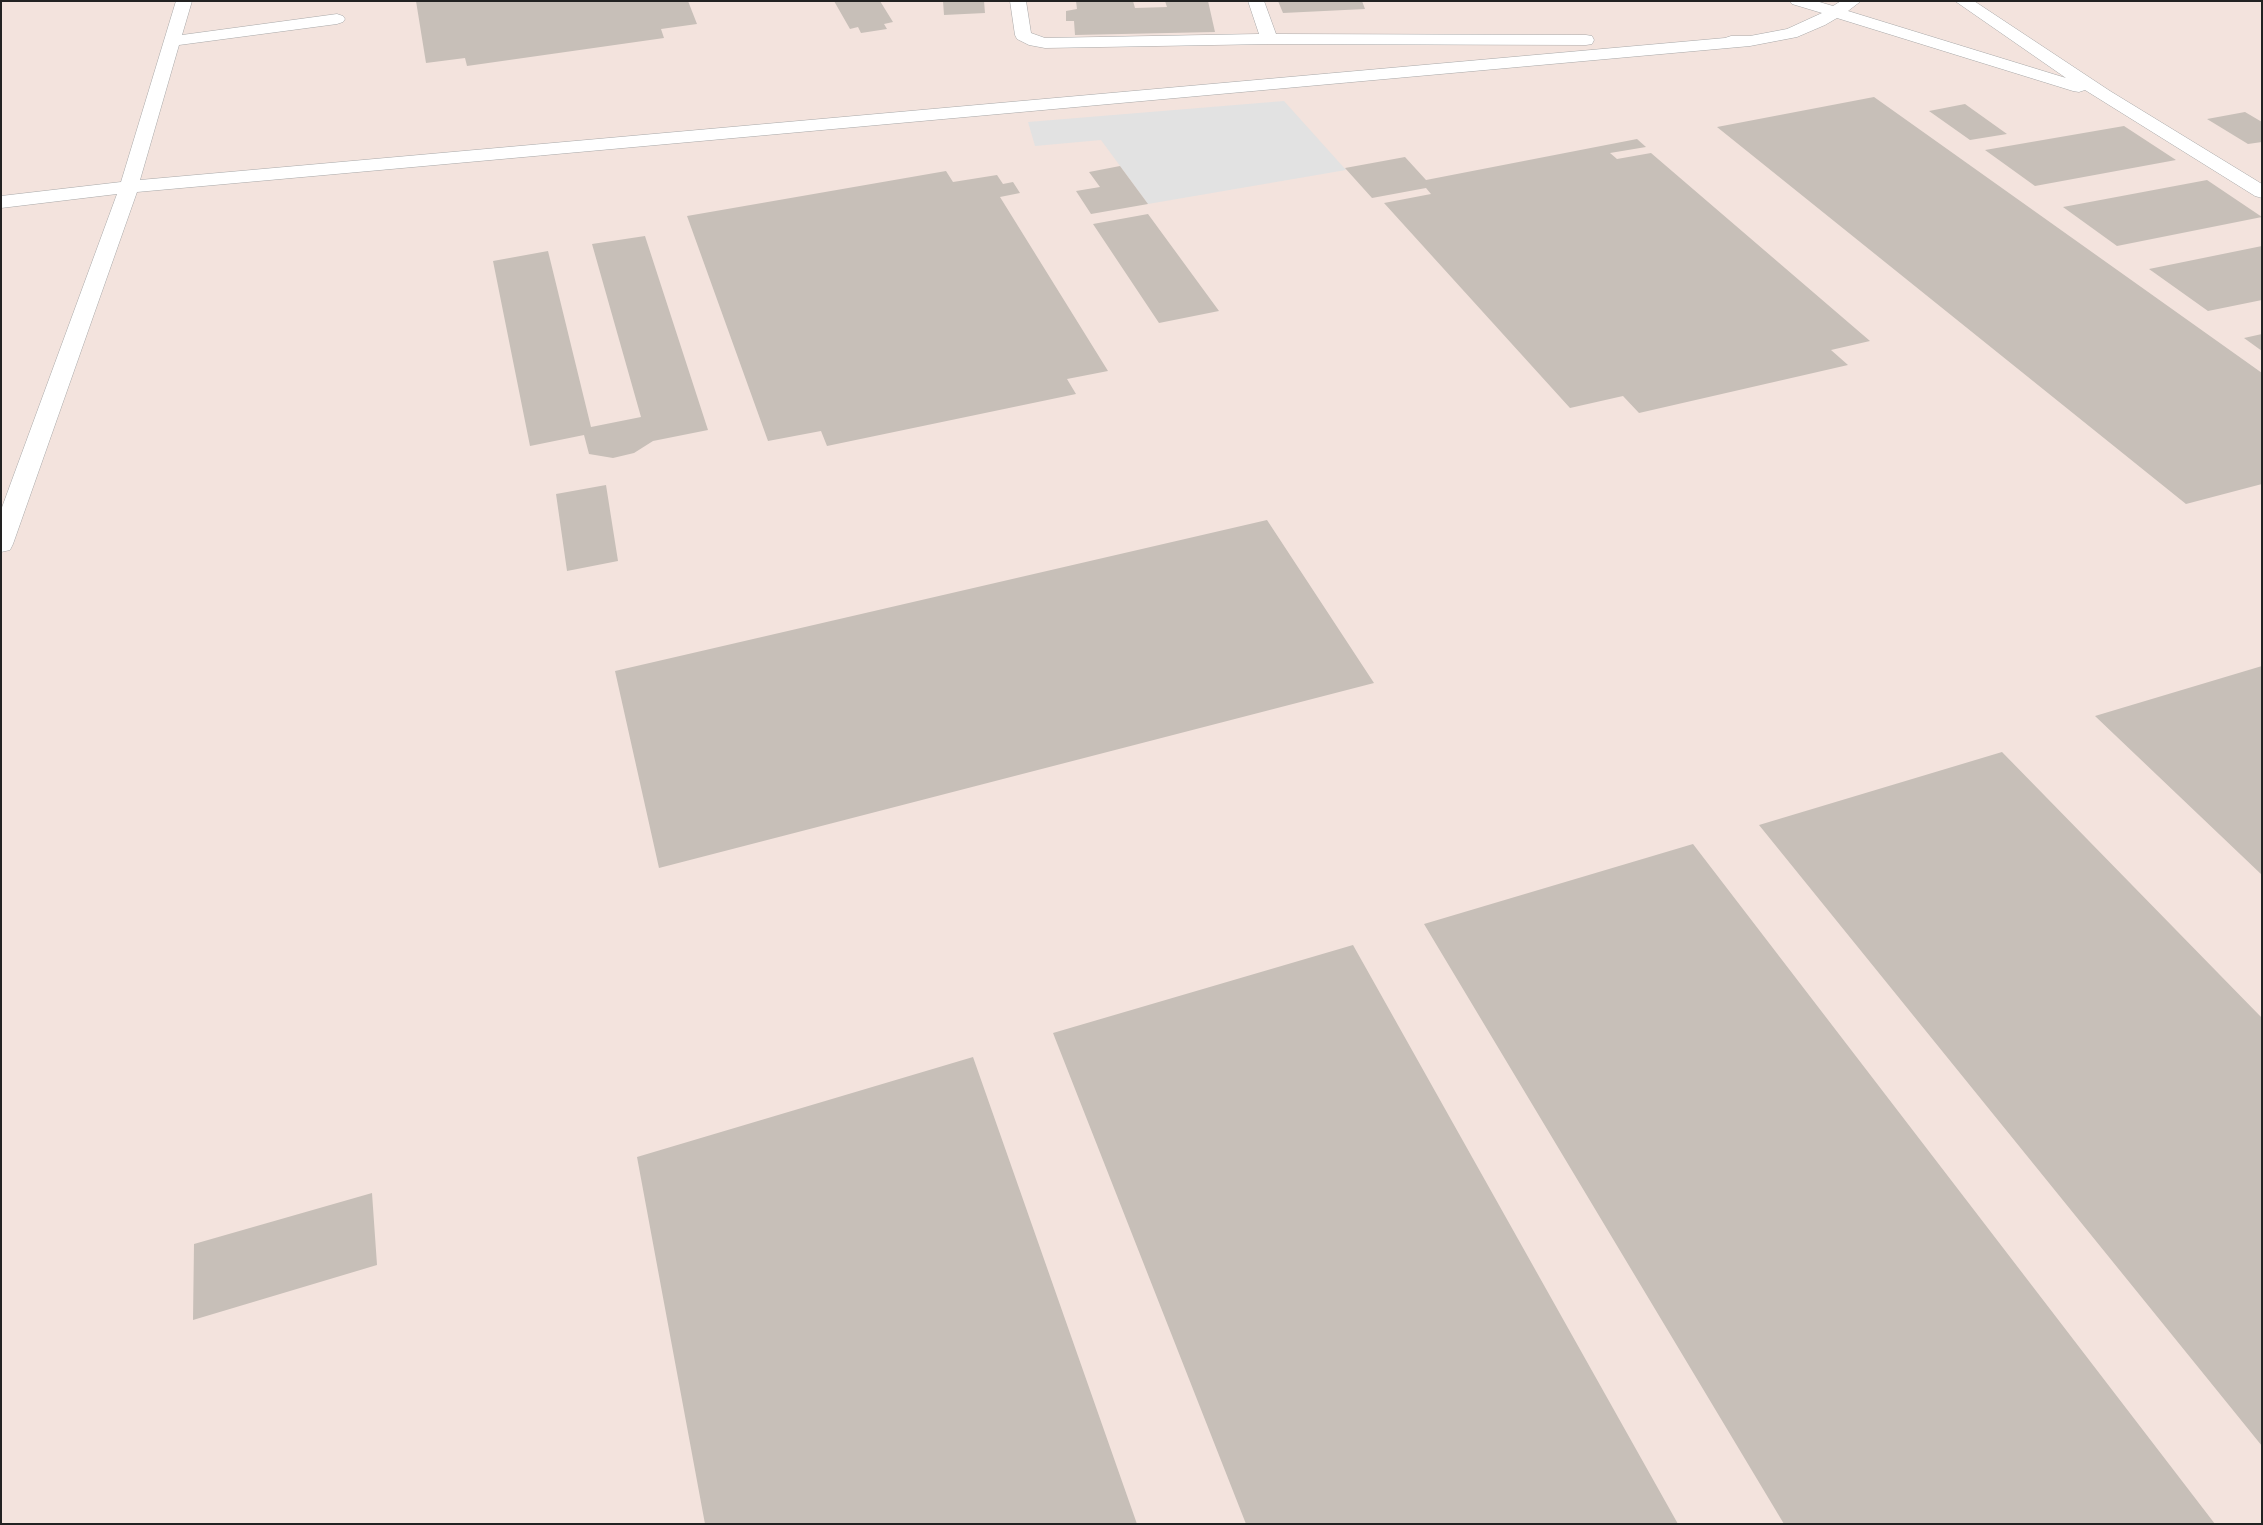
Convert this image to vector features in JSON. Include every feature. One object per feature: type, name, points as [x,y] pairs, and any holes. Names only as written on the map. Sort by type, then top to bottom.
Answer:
[{"type":"lane","points":[[1,544],[129,187],[184,1]]},
{"type":"lane","points":[[1018,1],[1023,35],[1035,41],[1045,43],[1269,39],[1750,41]]},
{"type":"lane","points":[[1256,1],[1269,39]]},
{"type":"lane","points":[[1798,1],[2104,95]]},
{"type":"lane","points":[[1,202],[129,187],[1750,41],[1791,33],[1819,22],[1854,1]]},
{"type":"lane","points":[[1963,1],[2104,95],[2262,192]]},
{"type":"lane","points":[[172,42],[337,19]]},
{"type":"shaded area","points":[[1,1],[2262,1],[2262,1524],[1,1524]]},
{"type":"shaded area","points":[[1284,101],[1346,170],[1148,204],[1101,140],[1035,146],[1028,122]]},
{"type":"building","points":[[416,1],[688,1],[697,24],[661,29],[664,38],[467,66],[465,58],[426,63]]},
{"type":"building","points":[[834,1],[880,1],[893,22],[884,24],[887,29],[861,33],[858,27],[850,29]]},
{"type":"building","points":[[943,1],[984,1],[985,13],[944,15]]},
{"type":"building","points":[[1076,1],[1133,1],[1135,8],[1167,7],[1165,1],[1208,1],[1215,32],[1075,35],[1074,21],[1066,21],[1066,11],[1077,9]]},
{"type":"building","points":[[1278,1],[1362,1],[1365,9],[1283,13]]},
{"type":"building","points":[[1874,97],[2262,373],[2262,484],[2186,504],[1717,127]]},
{"type":"building","points":[[1965,104],[2007,134],[1970,140],[1929,111]]},
{"type":"building","points":[[2245,112],[2262,122],[2262,142],[2248,144],[2207,119]]},
{"type":"building","points":[[2124,126],[2176,160],[2035,186],[1985,150]]},
{"type":"building","points":[[1637,139],[1646,147],[1610,153],[1617,159],[1651,153],[1870,341],[1831,350],[1848,365],[1639,413],[1623,396],[1570,408],[1384,203],[1431,194],[1426,188],[1372,198],[1345,168],[1405,157],[1426,180]]},
{"type":"building","points":[[1120,166],[1148,204],[1091,214],[1076,191],[1100,187],[1089,172]]},
{"type":"building","points":[[946,171],[953,182],[997,175],[1003,184],[1013,182],[1020,193],[1000,197],[1108,371],[1067,379],[1076,394],[827,446],[821,431],[768,441],[687,216]]},
{"type":"building","points":[[2207,180],[2262,217],[2117,246],[2063,207]]},
{"type":"building","points":[[1148,214],[1219,311],[1159,323],[1093,224]]},
{"type":"building","points":[[645,236],[708,430],[653,441],[634,453],[613,458],[589,454],[584,435],[530,446],[493,261],[548,251],[591,427],[641,417],[592,244]]},
{"type":"building","points":[[2262,246],[2262,300],[2208,311],[2149,269]]},
{"type":"building","points":[[2262,334],[2262,351],[2244,338]]},
{"type":"building","points":[[606,485],[618,561],[567,571],[556,494]]},
{"type":"building","points":[[1267,520],[1374,683],[659,868],[615,671]]},
{"type":"building","points":[[2262,666],[2262,875],[2095,716]]},
{"type":"building","points":[[2002,752],[2262,1018],[2262,1446],[1759,825]]},
{"type":"building","points":[[1693,844],[2215,1524],[1784,1524],[1424,924]]},
{"type":"building","points":[[1353,945],[1678,1524],[1246,1524],[1053,1033]]},
{"type":"building","points":[[973,1057],[1137,1524],[705,1524],[637,1157]]},
{"type":"building","points":[[372,1193],[377,1265],[193,1320],[194,1244]]}]
